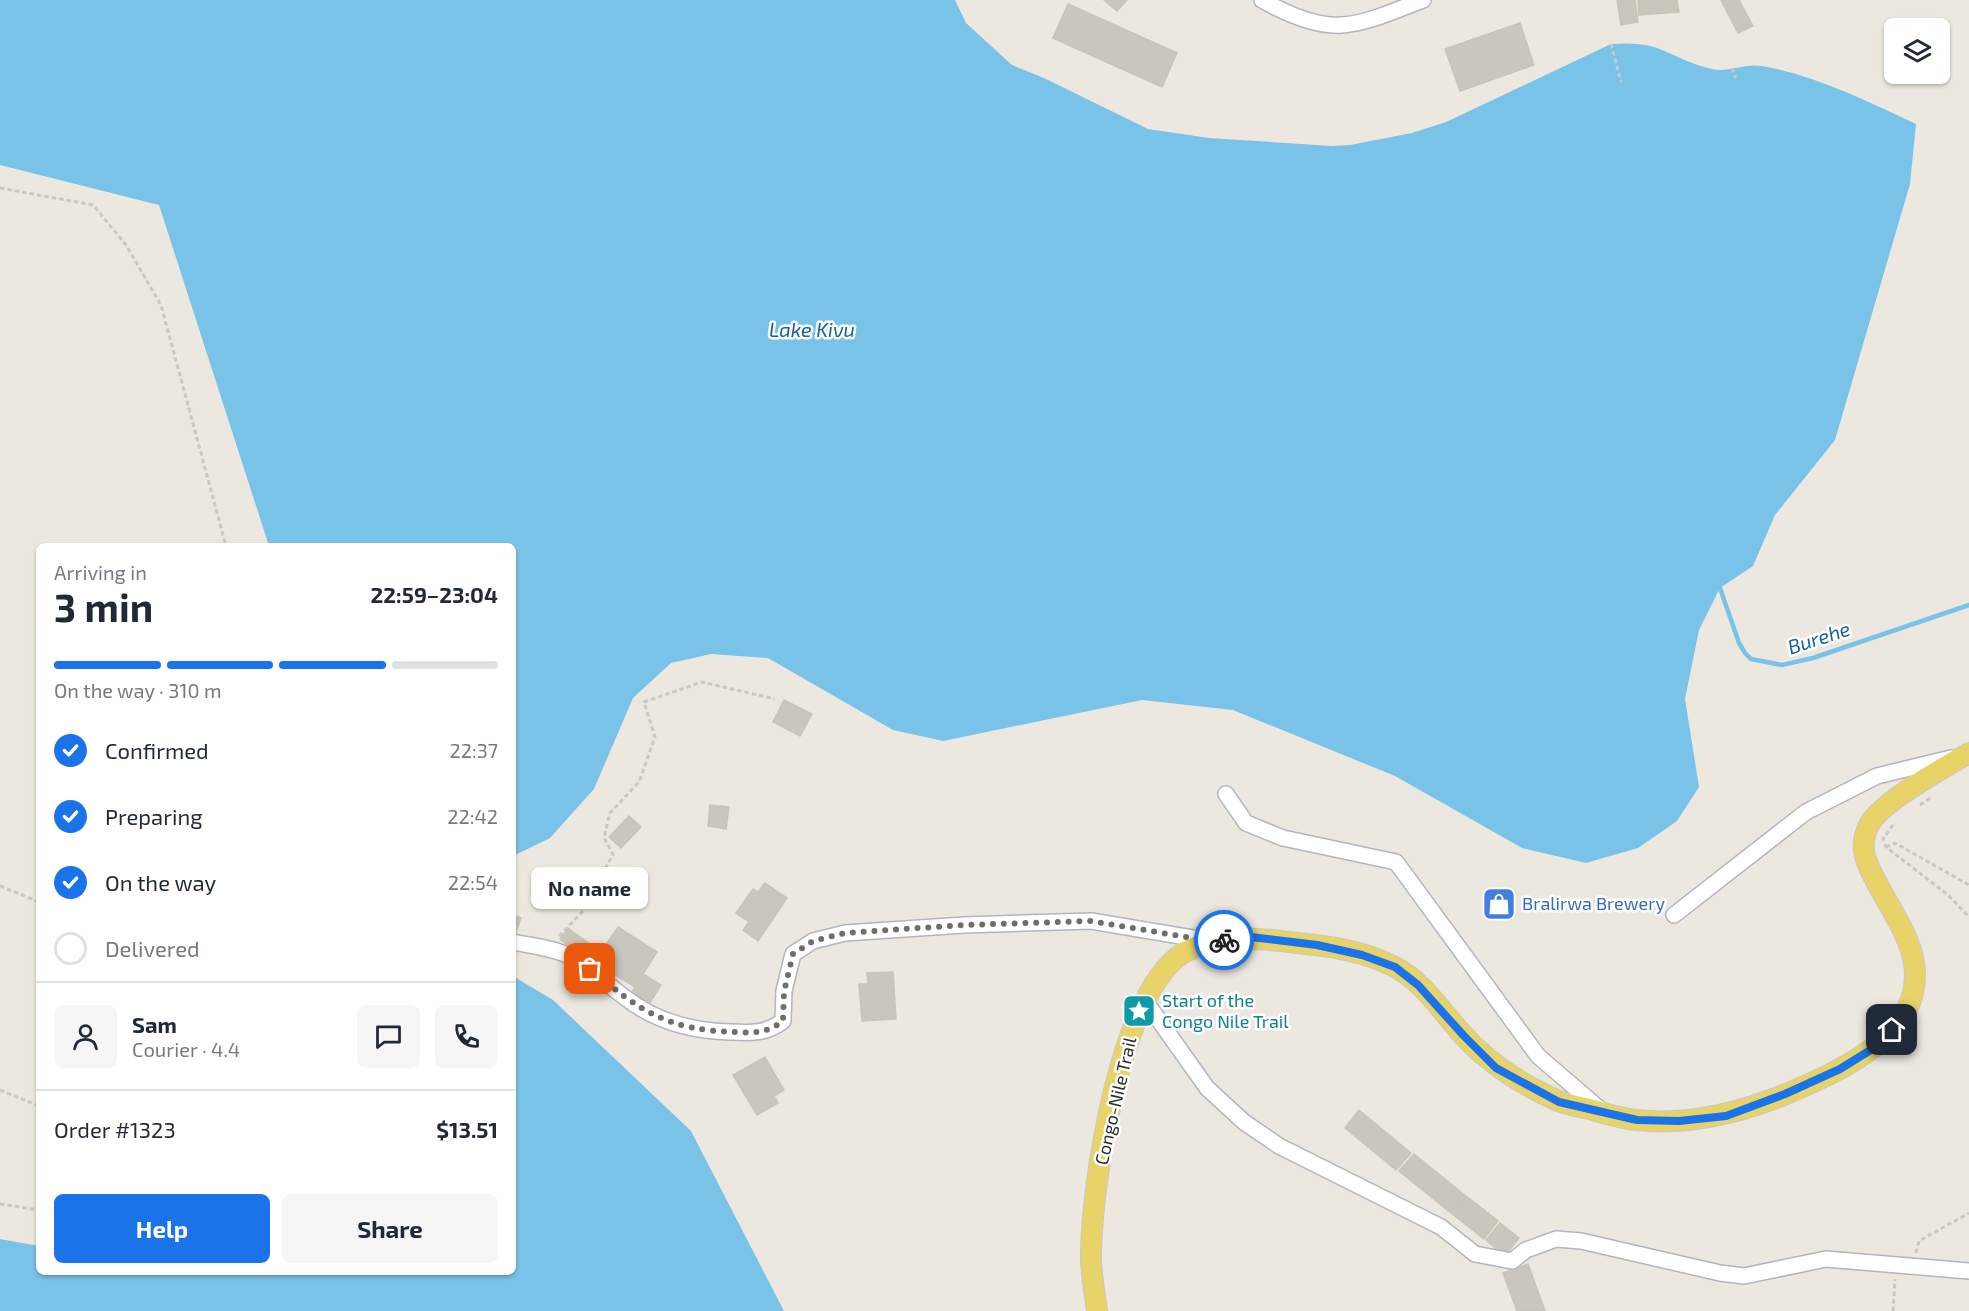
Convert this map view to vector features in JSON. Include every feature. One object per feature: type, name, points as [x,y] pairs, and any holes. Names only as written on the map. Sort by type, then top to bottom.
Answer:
[{"type":"main road","name":"Congo-Nile Trail","points":[[1096,1311],[1091,1258],[1101,1152],[1126,1043],[1165,968],[1183,953],[1210,941],[1251,937],[1317,945],[1362,955],[1395,967],[1418,985],[1496,1068],[1559,1102],[1637,1120],[1679,1121],[1726,1116],[1785,1094],[1840,1069],[1877,1046],[1907,1014],[1915,986],[1914,962],[1906,938],[1864,860],[1864,841],[1870,822],[1890,803],[1967,754]]},
{"type":"street","points":[[1262,0],[1286,13],[1310,21],[1341,26],[1362,22],[1423,0]]},
{"type":"street","points":[[1674,915],[1806,812],[1877,776],[1967,754]]},
{"type":"street","points":[[1226,794],[1246,823],[1283,838],[1396,862],[1538,1056],[1604,1113]]},
{"type":"street","points":[[516,943],[568,955],[590,969],[625,998],[660,1019],[703,1031],[747,1033],[771,1030],[783,1021],[784,992],[793,954],[813,941],[845,933],[964,925],[1091,921],[1210,941]]},
{"type":"street","points":[[1146,1002],[1207,1088],[1244,1122],[1279,1146],[1441,1227],[1475,1254],[1512,1261],[1526,1250],[1556,1239],[1581,1241],[1744,1276],[1827,1260],[1969,1271]]},
{"type":"path","points":[[1611,44],[1622,82]]},
{"type":"path","points":[[1732,68],[1736,78]]},
{"type":"path","points":[[0,188],[93,206],[126,245],[161,305],[225,543]]},
{"type":"path","points":[[550,951],[561,933],[584,910],[613,854],[604,838],[610,813],[639,782],[655,737],[645,702],[702,682],[775,699]]},
{"type":"path","points":[[1918,806],[1935,794]]},
{"type":"path","points":[[1901,818],[1883,839],[1886,847],[1948,895],[1969,917]]},
{"type":"path","points":[[1886,847],[1895,843],[1969,885]]},
{"type":"path","points":[[0,886],[36,901]]},
{"type":"path","points":[[0,1090],[36,1105]]},
{"type":"path","points":[[0,1204],[36,1210]]},
{"type":"path","points":[[1915,1267],[1919,1241],[1969,1213]]},
{"type":"path","points":[[1893,1311],[1897,1266]]},
{"type":"water","name":"Lake Kivu","points":[[0,0],[955,0],[966,23],[1012,65],[1044,78],[1148,129],[1209,138],[1332,146],[1350,145],[1412,133],[1446,122],[1611,44],[1646,45],[1718,70],[1755,65],[1782,70],[1841,90],[1916,124],[1910,184],[1835,440],[1775,515],[1753,566],[1720,588],[1699,630],[1685,699],[1699,787],[1677,821],[1638,848],[1586,863],[1522,848],[1395,776],[1233,710],[1142,700],[943,741],[893,730],[768,658],[711,654],[671,663],[633,698],[594,789],[550,838],[516,855],[516,543],[268,543],[159,205],[0,165]]},
{"type":"water","points":[[516,978],[553,1000],[691,1131],[784,1311],[0,1311],[0,1239],[36,1245],[36,1275],[516,1275]]},
{"type":"building","points":[[1104,0],[1127,0],[1117,11]]},
{"type":"building","points":[[1617,0],[1635,0],[1638,22],[1621,25]]},
{"type":"building","points":[[1638,0],[1677,0],[1679,12],[1639,15]]},
{"type":"building","points":[[1721,0],[1739,0],[1753,26],[1738,33]]},
{"type":"building","points":[[1068,4],[1177,53],[1162,87],[1053,38]]},
{"type":"building","points":[[1520,23],[1534,65],[1460,91],[1445,49]]},
{"type":"building","points":[[784,700],[812,714],[800,736],[773,722]]},
{"type":"building","points":[[710,805],[729,807],[726,829],[708,826]]},
{"type":"building","points":[[629,816],[641,827],[621,848],[609,837]]},
{"type":"building","points":[[765,883],[787,898],[758,941],[743,930],[749,922],[736,913],[753,889],[758,892]]},
{"type":"building","points":[[516,916],[521,918],[516,931]]},
{"type":"building","points":[[618,927],[657,952],[635,987],[606,969],[614,956],[603,949]]},
{"type":"building","points":[[568,928],[606,956],[598,967],[560,939]]},
{"type":"building","points":[[893,972],[896,1019],[862,1021],[859,984],[868,984],[867,973]]},
{"type":"building","points":[[643,974],[661,985],[648,1006],[630,995]]},
{"type":"building","points":[[765,1057],[784,1090],[774,1096],[778,1103],[757,1115],[733,1075]]},
{"type":"building","points":[[1359,1110],[1411,1153],[1396,1170],[1345,1128]]},
{"type":"building","points":[[1414,1154],[1466,1196],[1451,1213],[1399,1171]]},
{"type":"building","points":[[1466,1196],[1498,1221],[1484,1239],[1451,1213]]},
{"type":"building","points":[[1500,1223],[1519,1238],[1505,1256],[1486,1240]]},
{"type":"building","points":[[1528,1264],[1545,1311],[1517,1311],[1503,1273]]},
{"type":"waterway","name":"Burehe","points":[[1720,588],[1739,643],[1745,653],[1751,659],[1782,665],[1813,658],[1969,605]]},
{"type":"way so far","points":[[590,969],[625,998],[660,1019],[703,1031],[747,1033],[771,1030],[783,1021],[784,992],[793,954],[813,941],[845,933],[889,932],[964,925],[1091,921],[1210,941],[1224,940]]},
{"type":"place","name":"Bralirwa Brewery","points":[[1499,904]]},
{"type":"place","name":"No name","points":[[590,969]]},
{"type":"place","name":"Start of the Congo Nile Trail","points":[[1139,1011]]},
{"type":"route","points":[[1224,940],[1251,937],[1317,945],[1362,955],[1395,967],[1418,985],[1496,1068],[1559,1102],[1637,1120],[1679,1121],[1726,1116],[1785,1094],[1840,1069],[1877,1046],[1892,1030]]}]
